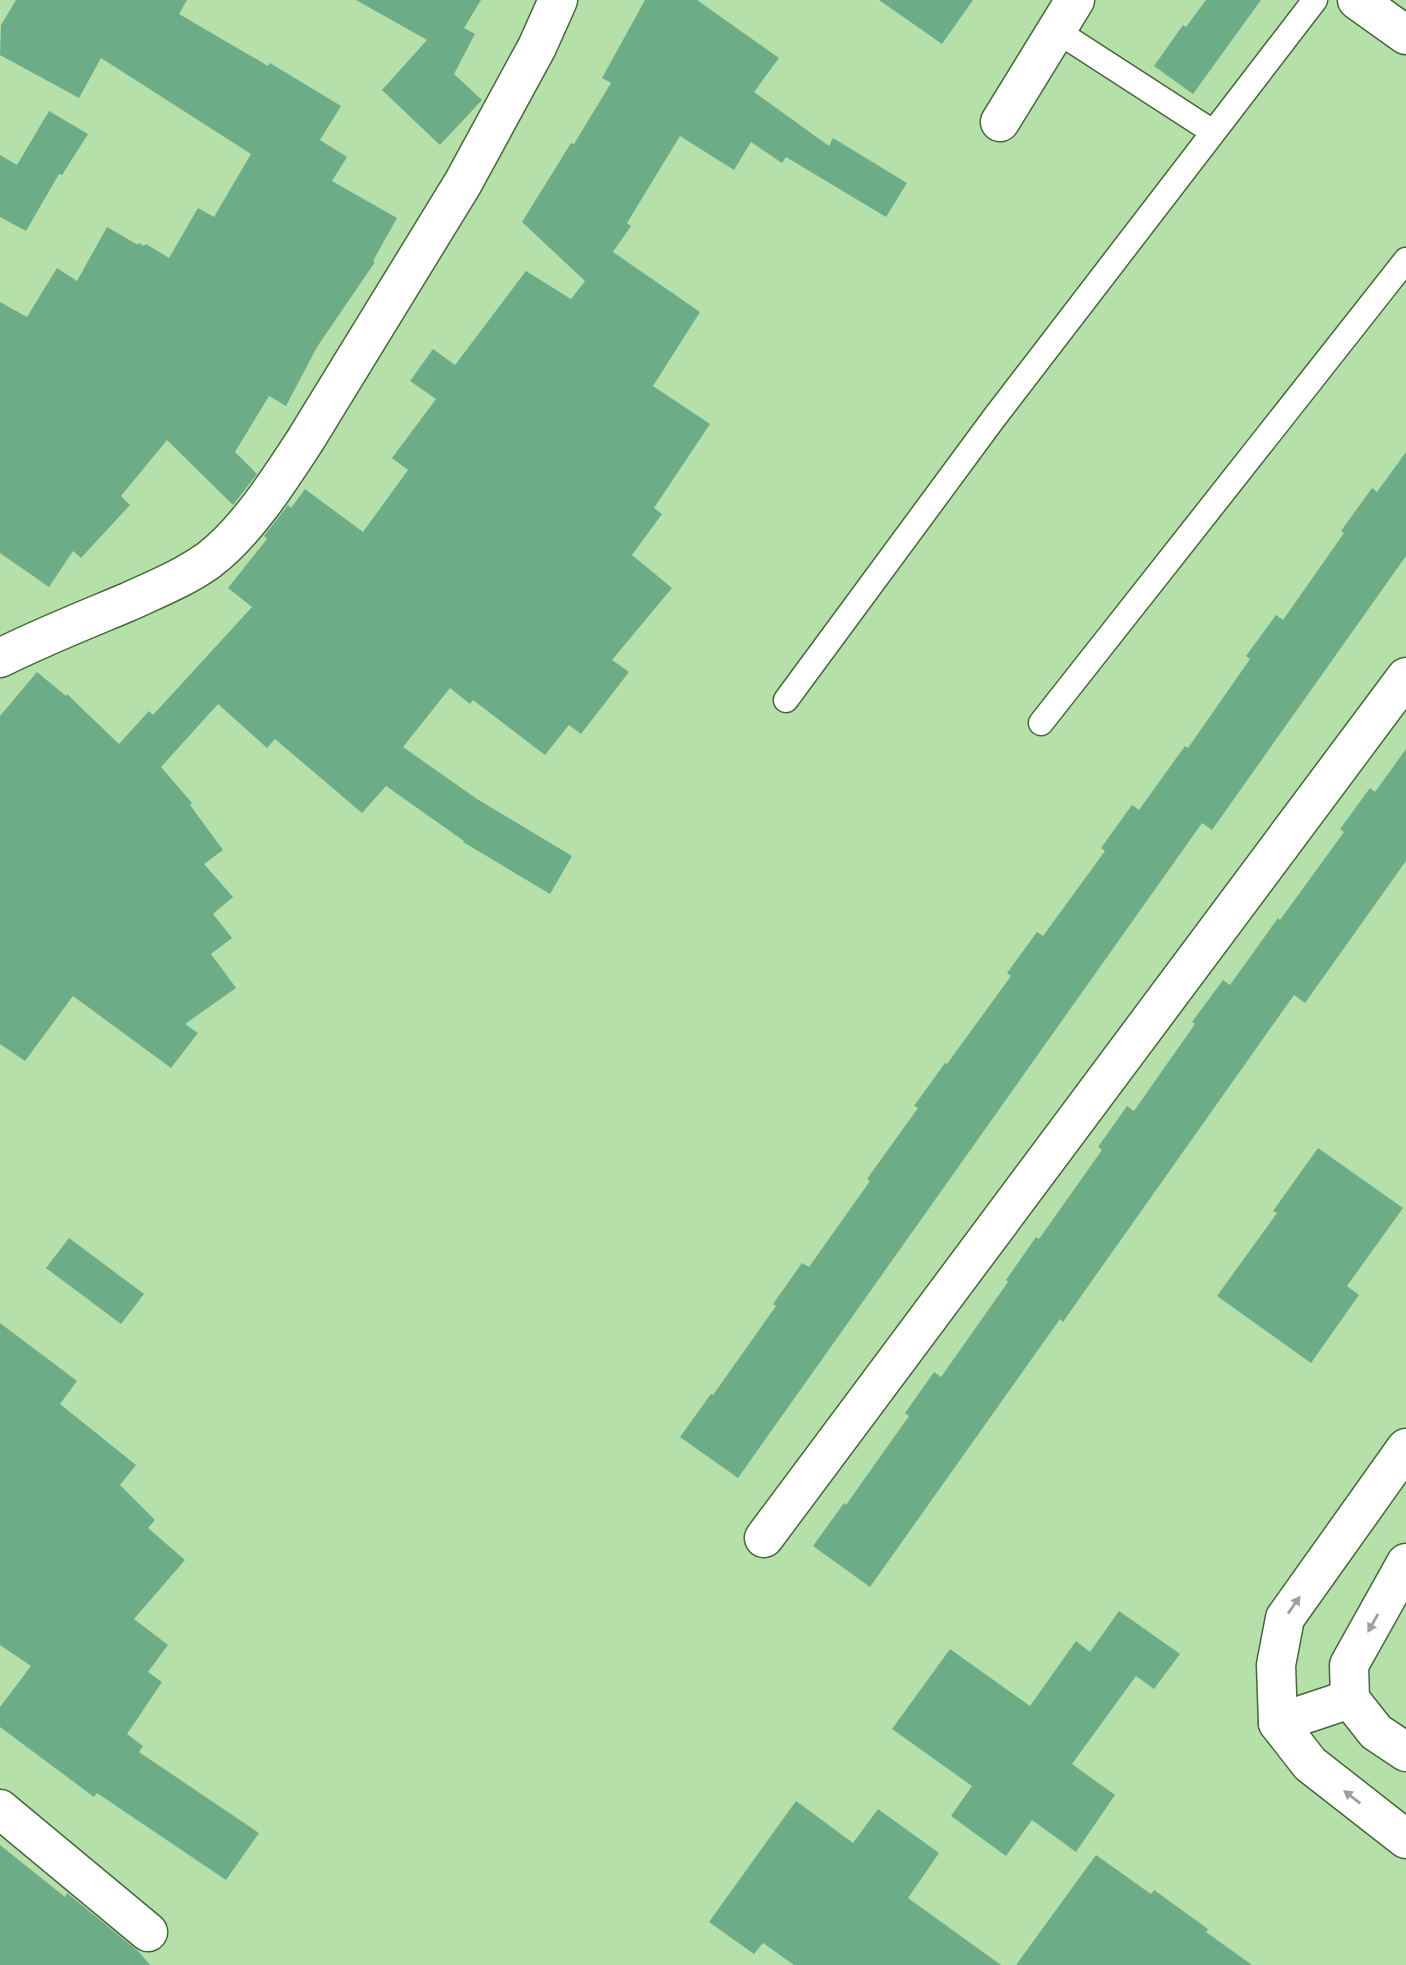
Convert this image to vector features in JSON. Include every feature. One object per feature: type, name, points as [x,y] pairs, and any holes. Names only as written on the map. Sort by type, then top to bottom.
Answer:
[{"type":"street","points":[[0,657],[176,581],[210,559],[254,513],[306,439],[463,183],[537,47],[558,0]]},
{"type":"street","points":[[1357,0],[1406,35]]},
{"type":"street","points":[[1000,122],[1066,16]]},
{"type":"street","points":[[764,1538],[1406,677]]},
{"type":"street","points":[[1406,1448],[1285,1618],[1276,1665],[1278,1723],[1310,1764],[1406,1839]]},
{"type":"street","points":[[1406,1563],[1349,1665],[1350,1699],[1376,1732],[1406,1752]]},
{"type":"street","points":[[1278,1723],[1350,1699]]},
{"type":"street","points":[[0,1809],[148,1932]]},
{"type":"lane","points":[[786,700],[994,418],[1315,0]]},
{"type":"lane","points":[[1066,16],[1213,132]]},
{"type":"lane","points":[[1041,723],[1406,261]]},
{"type":"building","points":[[16,0],[187,0],[179,14],[268,66],[270,63],[341,106],[320,140],[347,157],[332,181],[397,218],[373,261],[375,262],[317,347],[286,406],[269,396],[235,452],[257,474],[233,505],[167,440],[121,496],[130,505],[81,558],[73,551],[49,587],[0,553],[0,302],[27,317],[57,268],[77,281],[107,227],[138,245],[146,244],[169,258],[198,208],[214,217],[251,154],[101,58],[79,98],[0,55],[1,25]]},
{"type":"building","points":[[356,0],[481,0],[464,28],[475,34],[454,74],[482,100],[440,145],[382,90],[427,40]]},
{"type":"building","points":[[645,0],[697,0],[779,58],[754,92],[829,146],[833,138],[907,183],[886,217],[786,157],[782,163],[751,142],[734,170],[680,136],[627,223],[631,226],[613,252],[700,312],[653,386],[710,424],[654,508],[662,514],[632,555],[672,588],[612,660],[629,672],[581,734],[569,725],[545,755],[473,700],[470,704],[450,688],[403,747],[477,799],[572,856],[550,894],[463,842],[386,786],[362,813],[275,739],[267,748],[218,704],[161,767],[192,803],[190,805],[223,850],[204,864],[233,897],[213,914],[232,938],[211,954],[236,988],[185,1024],[198,1033],[171,1068],[73,996],[25,1061],[0,1044],[0,716],[37,672],[66,696],[67,694],[119,744],[149,711],[153,715],[252,607],[228,588],[267,539],[264,536],[288,505],[291,508],[305,489],[363,532],[408,470],[392,458],[436,399],[410,381],[433,349],[455,365],[526,271],[571,299],[585,281],[522,222],[611,83],[602,78]]},
{"type":"building","points":[[879,0],[973,0],[942,44]]},
{"type":"building","points":[[1206,0],[1261,0],[1193,94],[1154,66],[1183,25],[1186,27]]},
{"type":"building","points":[[49,111],[88,134],[62,175],[59,174],[26,231],[0,217],[0,155],[17,165]]},
{"type":"building","points":[[1406,452],[1406,556],[1212,830],[1202,823],[738,1478],[680,1437],[776,1306],[773,1304],[802,1263],[809,1267],[870,1181],[867,1179],[918,1108],[914,1106],[1011,976],[1007,973],[1037,932],[1043,936],[1105,851],[1101,848],[1132,805],[1139,810],[1185,746],[1188,748],[1250,659],[1246,656],[1276,615],[1283,620],[1372,488],[1377,492]]},
{"type":"building","points":[[1406,749],[1406,861],[1305,1003],[1294,995],[1063,1322],[1060,1319],[870,1587],[813,1546],[844,1503],[846,1505],[909,1416],[905,1413],[934,1372],[941,1377],[1036,1237],[1039,1239],[1102,1150],[1098,1147],[1127,1106],[1134,1111],[1223,980],[1230,985],[1344,832],[1340,829],[1370,788],[1375,792]]},
{"type":"building","points":[[1318,1148],[1403,1208],[1347,1286],[1359,1295],[1311,1363],[1217,1296],[1277,1213],[1273,1211]]},
{"type":"building","points":[[69,1238],[144,1294],[121,1324],[46,1268]]},
{"type":"building","points":[[0,1323],[77,1381],[60,1404],[136,1465],[120,1485],[155,1520],[148,1528],[185,1560],[134,1619],[168,1645],[148,1672],[162,1682],[127,1734],[143,1746],[139,1752],[259,1833],[226,1880],[97,1793],[94,1797],[0,1727],[0,1707],[31,1666],[0,1645]]},
{"type":"building","points":[[1119,1611],[1180,1654],[1154,1689],[1136,1676],[1072,1764],[1115,1795],[1076,1852],[1032,1820],[1006,1856],[951,1816],[972,1786],[892,1729],[950,1649],[1030,1706],[1076,1641],[1090,1652]]},
{"type":"building","points":[[796,1801],[853,1843],[878,1809],[939,1853],[908,1898],[1001,1965],[794,1965],[763,1943],[754,1954],[709,1922]]},
{"type":"building","points":[[0,1845],[65,1897],[67,1893],[138,1951],[150,1965],[0,1965]]},
{"type":"building","points":[[1096,1855],[1151,1894],[1154,1890],[1252,1965],[1016,1965]]}]
